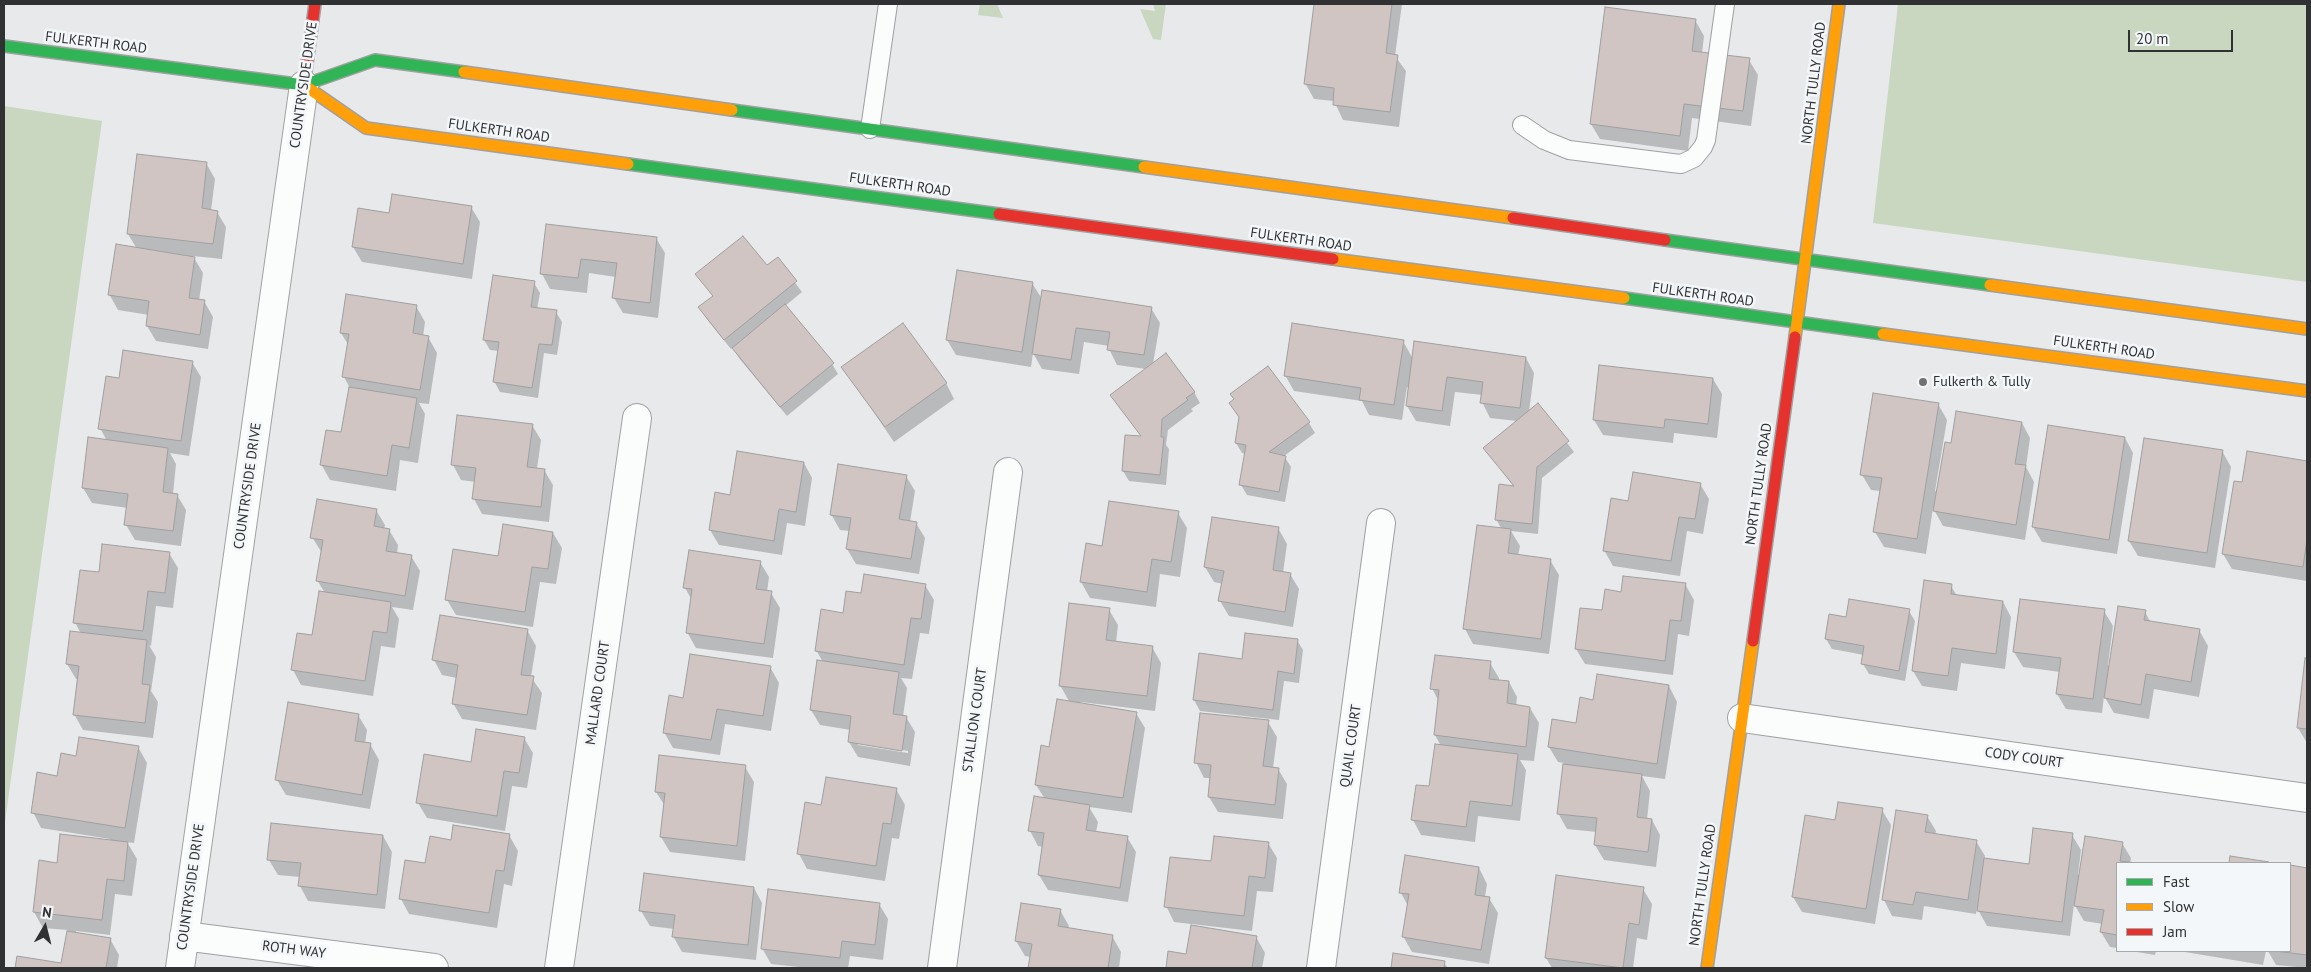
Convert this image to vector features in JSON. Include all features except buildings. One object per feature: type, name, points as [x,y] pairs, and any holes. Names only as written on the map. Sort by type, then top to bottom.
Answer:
[{"type":"street","name":"COUNTRYSIDE DRIVE","points":[[180,968],[315,4]]},
{"type":"street","name":"NORTH TULLY ROAD","points":[[1707,968],[1806,260],[1839,4]]},
{"type":"street","name":"FULKERTH ROAD","points":[[4,46],[304,85],[375,60],[2307,329]]},
{"type":"street","name":"FULKERTH ROAD","points":[[304,85],[366,128],[2307,391]]},
{"type":"street","name":"MALLARD COURT","points":[[558,968],[637,418]]},
{"type":"street","name":"STALLION COURT","points":[[942,968],[1008,472]]},
{"type":"street","name":"QUAIL COURT","points":[[1321,968],[1381,524]]},
{"type":"street","name":"CODY COURT","points":[[1742,718],[2307,798]]},
{"type":"street","name":"ROTH WAY","points":[[184,936],[434,968]]},
{"type":"lane","points":[[870,129],[888,4]]},
{"type":"lane","points":[[1522,126],[1544,140],[1569,150],[1672,164],[1681,164],[1694,158],[1700,153],[1706,140],[1725,4]]},
{"type":"green space","points":[[980,4],[997,4],[1003,18],[978,15]]},
{"type":"green space","points":[[1153,4],[1166,4],[1161,40],[1153,39],[1140,9],[1155,11]]},
{"type":"green space","points":[[1898,4],[2307,4],[2307,282],[1873,223]]},
{"type":"green space","points":[[4,106],[102,121],[4,829]]},
{"type":"traffic: fast","points":[[4,46],[304,85],[375,60],[464,72]]},
{"type":"traffic: fast","points":[[732,110],[1144,167]]},
{"type":"traffic: fast","points":[[628,164],[999,214]]},
{"type":"traffic: fast","points":[[1665,240],[1990,285]]},
{"type":"traffic: fast","points":[[1624,298],[1883,334]]},
{"type":"traffic: slow","points":[[1795,337],[1839,4]]},
{"type":"traffic: slow","points":[[464,72],[732,110]]},
{"type":"traffic: slow","points":[[304,85],[366,128],[628,164]]},
{"type":"traffic: slow","points":[[1144,167],[1513,218]]},
{"type":"traffic: slow","points":[[1333,259],[1624,298]]},
{"type":"traffic: slow","points":[[1990,285],[2307,329]]},
{"type":"traffic: slow","points":[[1883,334],[2307,391]]},
{"type":"traffic: slow","points":[[1707,968],[1753,641]]},
{"type":"traffic: jam","points":[[304,85],[315,4]]},
{"type":"traffic: jam","points":[[999,214],[1333,259]]},
{"type":"traffic: jam","points":[[1513,218],[1665,240]]},
{"type":"traffic: jam","points":[[1753,641],[1795,337]]},
{"type":"place","name":"Fulkerth & Tully","points":[[1923,382]]}]
